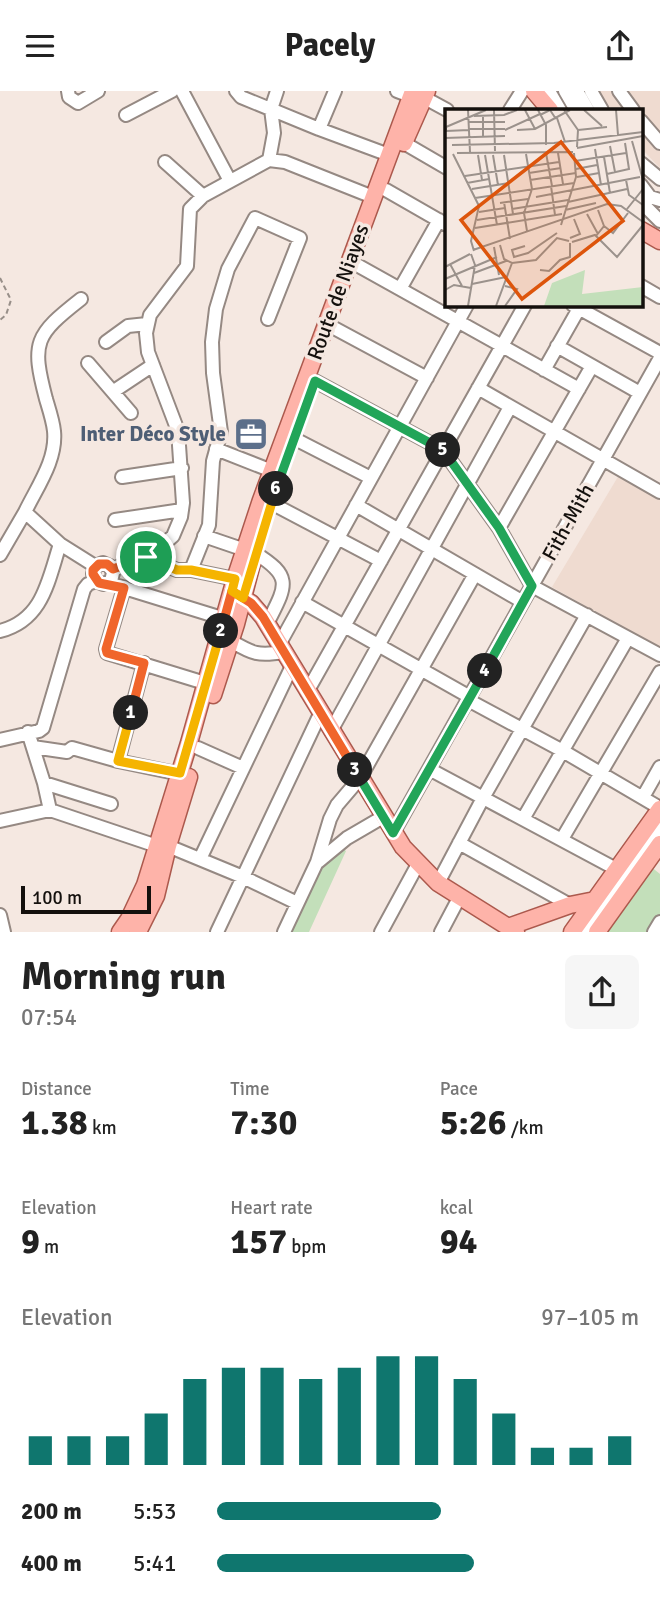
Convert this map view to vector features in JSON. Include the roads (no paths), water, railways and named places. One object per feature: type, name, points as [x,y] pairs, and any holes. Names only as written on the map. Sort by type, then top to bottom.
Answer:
[{"type":"main road","points":[[534,91],[550,109]]},
{"type":"main road","name":"Route de Niayes","points":[[138,932],[156,896],[162,846],[180,773],[205,683],[250,551],[272,471],[379,194],[404,143],[414,93]]},
{"type":"main road","name":"Route de Niayes","points":[[250,551],[295,439],[357,265],[389,155],[414,93]]},
{"type":"main road","points":[[642,231],[660,240]]},
{"type":"main road","points":[[237,590],[255,607],[267,624],[393,833],[418,864],[438,883],[508,930],[570,905],[594,900]]},
{"type":"main road","name":"Route de Niayes","points":[[120,932],[129,919],[162,846],[198,748],[231,641],[237,590]]},
{"type":"main road","points":[[572,932],[660,808]]},
{"type":"main road","points":[[597,932],[660,844]]},
{"type":"street","points":[[68,91],[69,97],[78,103],[98,91]]},
{"type":"street","points":[[236,91],[241,97],[389,155]]},
{"type":"street","points":[[269,160],[274,133],[271,109],[277,91]]},
{"type":"street","points":[[319,129],[335,91]]},
{"type":"street","points":[[511,109],[522,91]]},
{"type":"street","points":[[549,91],[559,109]]},
{"type":"street","points":[[565,91],[575,109]]},
{"type":"street","points":[[577,91],[587,109]]},
{"type":"street","points":[[591,91],[601,109]]},
{"type":"street","points":[[619,91],[632,109]]},
{"type":"street","points":[[126,115],[183,92],[230,181]]},
{"type":"street","points":[[414,93],[445,109]]},
{"type":"street","points":[[642,122],[660,143]]},
{"type":"street","points":[[404,143],[445,168]]},
{"type":"street","points":[[113,569],[157,550],[173,536],[182,510],[182,468],[176,425],[146,343],[150,315],[187,266],[189,212],[192,206],[203,196],[269,160],[285,162],[379,194],[443,222],[400,289]]},
{"type":"street","points":[[165,162],[203,196]]},
{"type":"street","points":[[642,164],[660,179]]},
{"type":"street","points":[[642,186],[650,197],[660,200]]},
{"type":"street","points":[[642,203],[660,222]]},
{"type":"street","points":[[642,215],[660,222]]},
{"type":"street","points":[[191,570],[209,525],[213,461],[221,426],[213,373],[212,342],[216,309],[228,269],[255,218],[300,238],[268,319]]},
{"type":"street","points":[[357,265],[579,389]]},
{"type":"street","points":[[642,287],[660,297]]},
{"type":"street","points":[[0,555],[52,458],[54,431],[38,365],[38,345],[53,321],[81,299]]},
{"type":"street","points":[[200,859],[243,768],[302,602],[466,306]]},
{"type":"street","points":[[307,692],[524,306]]},
{"type":"street","points":[[544,370],[578,306],[660,355]]},
{"type":"street","points":[[106,342],[128,325],[147,324]]},
{"type":"street","points":[[334,328],[427,377]]},
{"type":"street","points":[[557,347],[640,393]]},
{"type":"street","name":"Fith-Mith","points":[[393,833],[660,355]]},
{"type":"street","points":[[88,363],[131,413]]},
{"type":"street","points":[[114,391],[153,365]]},
{"type":"street","points":[[499,528],[592,366]]},
{"type":"street","points":[[315,381],[443,450],[499,528],[532,586],[660,655]]},
{"type":"street","points":[[478,388],[659,488]]},
{"type":"street","points":[[331,731],[510,407]]},
{"type":"street","points":[[295,439],[371,478]]},
{"type":"street","points":[[216,449],[272,471]]},
{"type":"street","points":[[122,477],[182,468]]},
{"type":"street","points":[[271,503],[381,561]]},
{"type":"street","points":[[356,505],[523,602]]},
{"type":"street","points":[[116,520],[182,510]]},
{"type":"street","points":[[25,512],[60,544],[95,566]]},
{"type":"street","points":[[204,537],[250,551],[276,566],[282,577],[282,590],[267,624]]},
{"type":"street","points":[[0,631],[15,627],[31,614],[41,601],[60,544]]},
{"type":"street","points":[[146,557],[177,570],[191,570],[237,590]]},
{"type":"street","points":[[95,566],[103,563],[113,569]]},
{"type":"street","points":[[95,566],[93,574],[102,582],[225,619]]},
{"type":"street","points":[[0,740],[43,728],[84,590],[88,584],[113,577],[113,569]]},
{"type":"street","points":[[284,932],[317,862],[330,819],[360,778],[475,575]]},
{"type":"street","points":[[124,588],[106,651],[205,683]]},
{"type":"street","points":[[302,602],[660,808]]},
{"type":"street","points":[[438,883],[587,615]]},
{"type":"street","points":[[523,819],[628,638]]},
{"type":"street","points":[[231,641],[253,654],[285,653]]},
{"type":"street","points":[[118,761],[144,663]]},
{"type":"street","points":[[562,839],[660,672]]},
{"type":"street","points":[[217,932],[320,714]]},
{"type":"street","points":[[29,732],[50,810]]},
{"type":"street","points":[[33,747],[67,752],[72,748],[118,761],[180,773]]},
{"type":"street","points":[[198,748],[243,768]]},
{"type":"street","points":[[643,797],[660,767]]},
{"type":"street","points":[[429,769],[616,869]]},
{"type":"street","points":[[44,783],[111,804]]},
{"type":"street","points":[[0,821],[50,810],[200,859],[297,903]]},
{"type":"street","points":[[317,862],[347,838],[383,817]]},
{"type":"street","points":[[584,932],[660,829]]},
{"type":"street","points":[[459,843],[570,905]]},
{"type":"street","points":[[381,932],[418,864]]},
{"type":"street","points":[[441,932],[459,898]]},
{"type":"street","points":[[0,915],[5,932]]},
{"type":"street","points":[[654,932],[660,922]]},
{"type":"place","name":"Inter Déco Style","points":[[251,434]]}]
